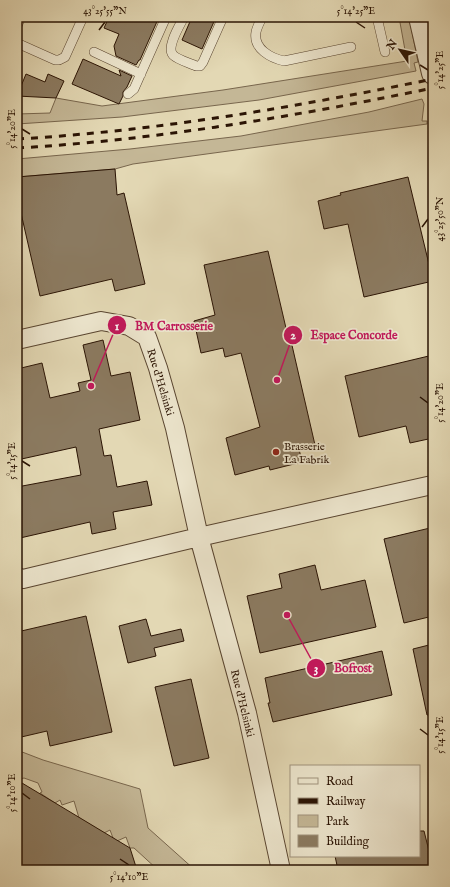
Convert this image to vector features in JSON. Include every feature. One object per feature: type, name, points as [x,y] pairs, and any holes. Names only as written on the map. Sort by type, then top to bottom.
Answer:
[{"type":"street","points":[[420,17],[432,66]]},
{"type":"street","name":"Rue d'Helsinki","points":[[17,340],[101,321],[129,326],[146,337],[158,368],[175,428],[199,536],[247,713],[281,870]]},
{"type":"street","points":[[17,577],[23,579],[199,536],[433,485]]},
{"type":"lane","points":[[17,26],[21,17]]},
{"type":"lane","points":[[17,43],[54,60],[59,60],[65,57],[83,17]]},
{"type":"lane","points":[[128,94],[134,89],[166,17]]},
{"type":"lane","points":[[184,17],[171,45],[171,51],[174,56],[196,66],[200,66],[204,62],[223,17]]},
{"type":"lane","points":[[262,17],[255,37],[258,46],[274,59],[284,61],[351,47]]},
{"type":"lane","points":[[377,17],[385,52]]},
{"type":"lane","points":[[94,52],[141,74]]},
{"type":"green space","points":[[399,17],[409,17],[418,62],[414,63],[416,71],[259,100],[122,117],[17,124],[17,114],[50,113],[56,98],[102,106],[223,90],[407,61]]},
{"type":"green space","points":[[422,99],[424,104],[422,121],[427,121],[427,124],[133,164],[115,169],[17,177],[17,159],[130,149],[241,136],[369,112]]},
{"type":"green space","points":[[17,750],[43,760],[140,789],[148,828],[195,870],[158,870],[134,848],[130,848],[126,837],[117,841],[113,838],[110,830],[104,833],[79,818],[74,801],[62,805],[60,800],[55,803],[40,793],[42,792],[38,783],[24,778],[17,780]]},
{"type":"building","points":[[109,17],[159,17],[140,60],[136,65],[116,56],[114,46],[119,34],[104,28]]},
{"type":"building","points":[[192,17],[216,17],[202,49],[182,40]]},
{"type":"building","points":[[83,59],[121,76],[119,70],[132,76],[123,92],[123,96],[119,104],[72,84]]},
{"type":"building","points":[[26,74],[45,82],[48,74],[64,81],[56,98],[17,96]]},
{"type":"building","points":[[115,169],[117,195],[124,193],[145,284],[115,291],[112,279],[40,296],[18,200],[17,177]]},
{"type":"building","points":[[408,177],[433,281],[364,297],[348,224],[324,229],[318,201],[341,195],[340,193]]},
{"type":"building","points":[[268,251],[315,445],[299,449],[302,462],[270,470],[269,466],[235,475],[226,438],[260,427],[241,353],[225,357],[223,348],[201,353],[194,321],[215,315],[204,265]]},
{"type":"building","points":[[103,340],[111,376],[130,372],[140,420],[99,429],[104,456],[111,455],[117,487],[147,481],[152,505],[113,512],[116,529],[92,534],[90,522],[20,538],[17,524],[17,487],[81,475],[76,447],[17,460],[17,369],[42,363],[50,398],[80,391],[78,383],[91,380],[83,345]]},
{"type":"building","points":[[433,355],[433,438],[410,443],[406,426],[359,437],[345,376]]},
{"type":"building","points":[[430,528],[433,537],[433,616],[404,623],[384,539]]},
{"type":"building","points":[[315,565],[321,590],[365,580],[376,627],[260,653],[247,596],[282,588],[279,574]]},
{"type":"building","points":[[86,616],[112,732],[50,746],[47,731],[17,738],[17,632]]},
{"type":"building","points":[[146,619],[151,636],[181,629],[184,641],[154,648],[156,656],[128,663],[119,626]]},
{"type":"building","points":[[433,644],[433,715],[427,715],[413,649]]},
{"type":"building","points":[[382,651],[392,695],[273,722],[268,703],[270,703],[265,678]]},
{"type":"building","points":[[191,679],[209,758],[174,766],[155,687]]},
{"type":"building","points":[[17,780],[130,848],[137,870],[17,870]]},
{"type":"building","points":[[420,831],[424,831],[433,867],[422,870],[338,870],[335,857],[420,857]]},
{"type":"railway","points":[[17,139],[174,124],[278,108],[433,79]]},
{"type":"railway","points":[[17,148],[122,139],[226,126],[433,88]]},
{"type":"place","name":"Espace Concorde","points":[[277,380]]},
{"type":"place","name":"BM Carrosserie","points":[[91,386]]},
{"type":"place","name":"Brasserie La Fabrik","points":[[276,452]]},
{"type":"place","name":"Bofrost","points":[[287,615]]}]
